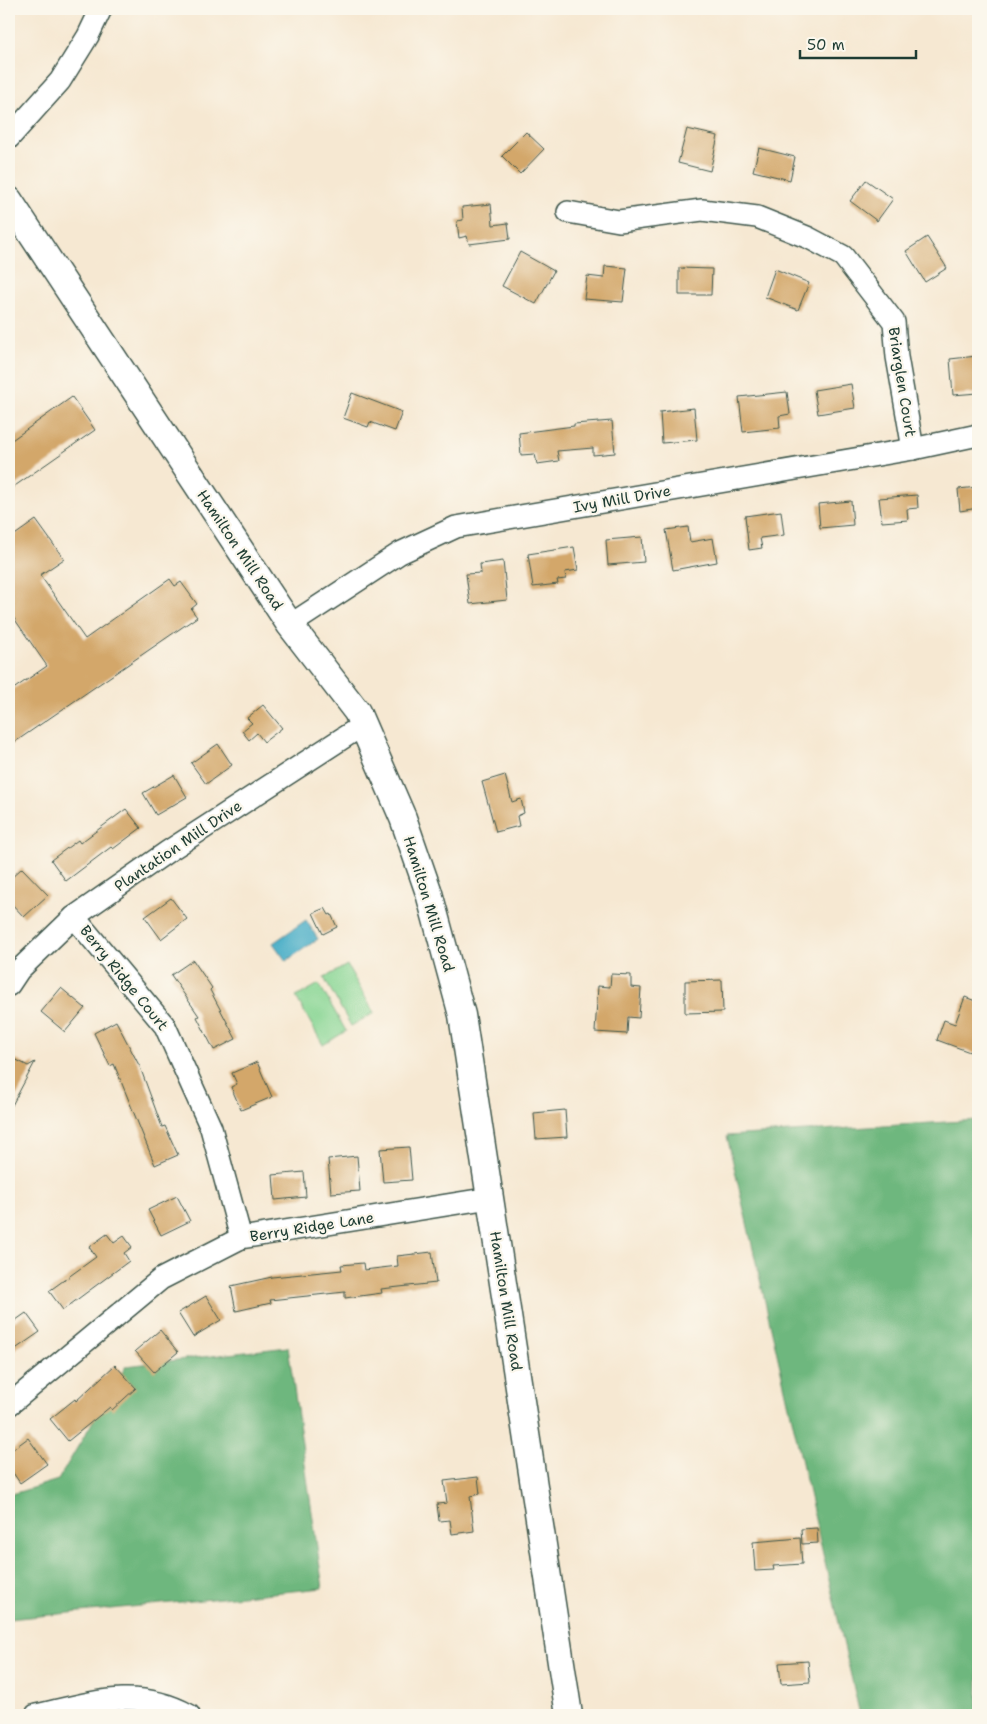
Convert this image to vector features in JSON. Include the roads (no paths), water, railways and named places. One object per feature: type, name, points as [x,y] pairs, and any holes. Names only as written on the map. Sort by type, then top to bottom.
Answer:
[{"type":"main road","name":"Hamilton Mill Road","points":[[9,200],[290,625],[357,712],[403,818],[432,901],[462,1015],[569,1715]]},
{"type":"street","points":[[9,138],[60,81],[88,36],[101,9]]},
{"type":"street","name":"Briarglen Court","points":[[568,212],[619,221],[702,210],[757,217],[809,238],[843,256],[894,322],[897,357],[913,449]]},
{"type":"street","name":"Ivy Mill Drive","points":[[290,625],[400,553],[456,527],[913,449],[978,435]]},
{"type":"street","name":"Plantation Mill Drive","points":[[9,985],[19,970],[74,917],[175,847],[363,725]]},
{"type":"street","name":"Berry Ridge Court","points":[[74,917],[165,1026],[211,1128],[242,1238]]},
{"type":"street","name":"Berry Ridge Lane","points":[[9,1406],[161,1280],[242,1238],[490,1198]]},
{"type":"street","points":[[36,1715],[116,1698],[148,1700],[175,1707],[189,1715]]},
{"type":"water","points":[[306,920],[318,939],[286,961],[273,943]]}]
